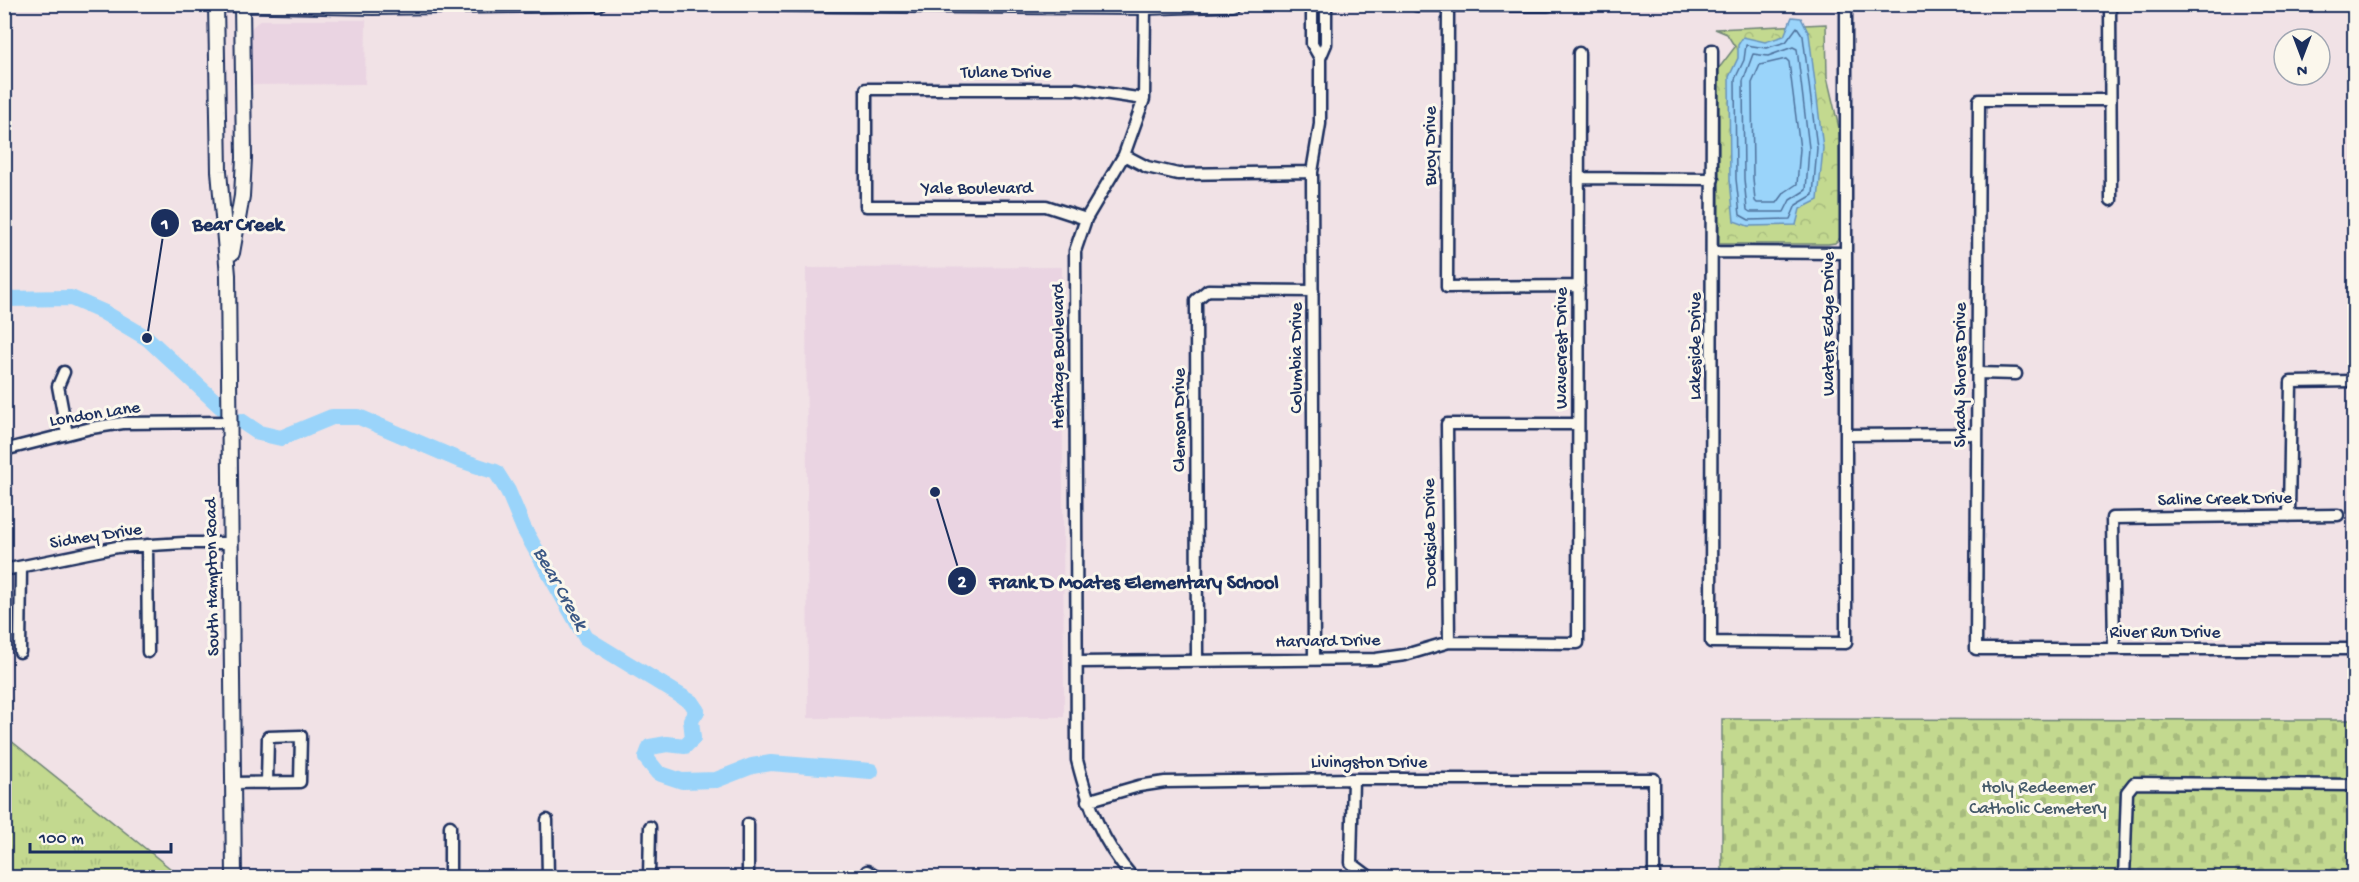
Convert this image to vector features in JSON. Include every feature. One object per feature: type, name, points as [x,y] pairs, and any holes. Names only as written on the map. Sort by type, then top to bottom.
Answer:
[{"type":"main road","points":[[218,4],[597,4]]},
{"type":"main road","name":"South Hampton Road","points":[[218,4],[219,171],[228,275],[234,878]]},
{"type":"main road","points":[[780,4],[1145,7],[1232,4]]},
{"type":"main road","points":[[1417,4],[1548,4]]},
{"type":"main road","name":"South Hampton Road","points":[[228,275],[242,196],[244,158],[242,5]]},
{"type":"street","name":"Columbia Drive","points":[[1312,4],[1312,44],[1320,58]]},
{"type":"street","name":"Columbia Drive","points":[[1314,658],[1312,172],[1320,124],[1320,58],[1326,44],[1326,4]]},
{"type":"street","name":"Waters Edge Drive","points":[[1846,4],[1846,643]]},
{"type":"street","points":[[2110,4],[2111,200]]},
{"type":"street","name":"Buoy Drive","points":[[1448,5],[1447,287],[1579,286]]},
{"type":"street","name":"Heritage Boulevard","points":[[1133,878],[1117,859],[1087,801],[1077,760],[1075,251],[1086,219],[1124,155],[1144,99],[1145,7]]},
{"type":"street","name":"Lakeside Drive","points":[[1712,50],[1712,642],[1846,643]]},
{"type":"street","name":"Wavecrest Drive","points":[[1578,643],[1579,54]]},
{"type":"street","name":"Tulane Drive","points":[[866,206],[866,89],[1076,89],[1144,99]]},
{"type":"street","name":"Shady Shores Drive","points":[[1976,649],[1979,100],[2110,100]]},
{"type":"street","points":[[1124,155],[1147,167],[1178,174],[1312,172]]},
{"type":"street","points":[[1579,178],[1713,179]]},
{"type":"street","name":"Yale Boulevard","points":[[866,206],[1046,206],[1086,219]]},
{"type":"street","points":[[1713,252],[1846,253]]},
{"type":"street","name":"Clemson Drive","points":[[1197,660],[1196,300],[1208,290],[1313,291]]},
{"type":"street","points":[[64,372],[58,386],[67,434]]},
{"type":"street","points":[[1977,373],[2016,374]]},
{"type":"street","points":[[2289,516],[2291,382],[2355,381]]},
{"type":"street","name":"London Lane","points":[[4,450],[123,423],[229,422]]},
{"type":"street","name":"Dockside Drive","points":[[1449,642],[1447,424],[1578,424]]},
{"type":"street","points":[[1846,435],[1977,434]]},
{"type":"street","name":"Saline Creek Drive","points":[[2114,649],[2112,518],[2338,515]]},
{"type":"street","name":"Sidney Drive","points":[[4,570],[117,547],[230,543]]},
{"type":"street","points":[[147,545],[148,652]]},
{"type":"street","points":[[20,652],[21,567]]},
{"type":"street","name":"Harvard Drive","points":[[1078,662],[1376,659],[1405,655],[1449,642],[1578,643]]},
{"type":"street","name":"River Run Drive","points":[[1976,649],[2355,650]]},
{"type":"street","points":[[234,783],[267,783],[300,782],[301,736],[268,737],[267,783]]},
{"type":"street","points":[[1353,778],[1351,863],[1371,878]]},
{"type":"street","name":"Livingston Drive","points":[[1087,801],[1165,782],[1353,778],[1654,779],[1654,878]]},
{"type":"street","points":[[2124,878],[2127,792],[2134,783],[2355,785]]},
{"type":"street","points":[[547,820],[548,878]]},
{"type":"street","points":[[748,824],[748,878]]},
{"type":"street","points":[[450,826],[450,878]]},
{"type":"street","points":[[649,878],[650,827]]},
{"type":"street","points":[[867,871],[878,878]]},
{"type":"shaded area","points":[[260,20],[366,20],[365,84],[243,85],[242,37]]},
{"type":"shaded area","points":[[1062,267],[1064,717],[808,718],[806,268]]},
{"type":"green space","points":[[1826,24],[1827,77],[1839,128],[1840,238],[1835,243],[1828,244],[1719,244],[1719,68],[1735,47],[1727,34],[1715,29]]},
{"type":"green space","name":"Holy Redeemer Catholic Cemetery","points":[[1722,719],[2354,720],[2354,877],[1722,878]]},
{"type":"green space","points":[[5,736],[181,877],[8,877],[4,874]]},
{"type":"water","points":[[1792,17],[1801,18],[1809,34],[1823,148],[1818,200],[1800,209],[1796,225],[1748,226],[1734,221],[1730,180],[1729,77],[1738,58],[1738,45],[1743,37],[1765,42],[1784,36]]},
{"type":"waterway","name":"Bear Creek","points":[[4,299],[71,298],[103,312],[147,338],[221,407]]},
{"type":"waterway","name":"Bear Creek","points":[[241,421],[259,433],[281,438],[332,417],[359,417],[457,459],[496,472],[508,491],[524,529],[586,638],[691,702],[697,711],[691,720],[693,738],[685,746],[667,744],[650,747],[646,758],[658,773],[682,781],[716,780],[752,766],[771,763],[871,771]]},
{"type":"place","name":"Bear Creek","points":[[147,338]]},
{"type":"place","name":"Frank D Moates Elementary School","points":[[935,492]]}]
